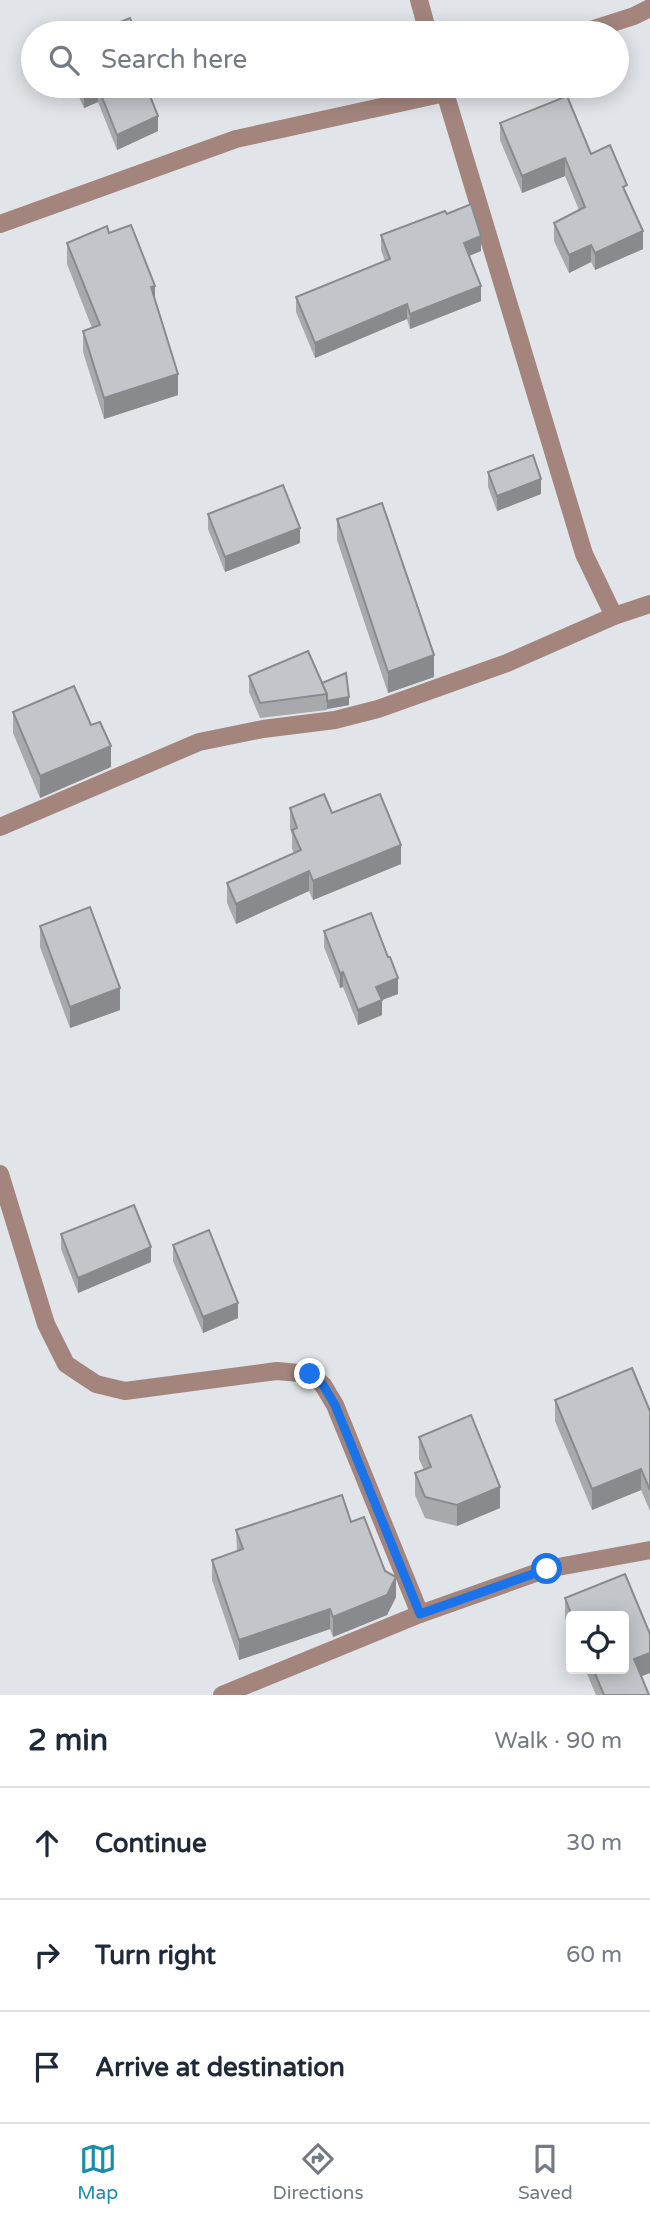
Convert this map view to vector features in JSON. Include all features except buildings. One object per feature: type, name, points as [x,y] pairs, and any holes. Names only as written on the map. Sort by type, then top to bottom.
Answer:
[{"type":"street","points":[[419,0],[425,21]]},
{"type":"street","points":[[618,21],[650,8]]},
{"type":"street","points":[[0,223],[236,139],[406,98]]},
{"type":"street","points":[[450,98],[584,554],[614,616]]},
{"type":"street","points":[[0,827],[200,742],[264,729],[335,720],[378,709],[507,663],[614,616],[650,604]]},
{"type":"street","points":[[0,1174],[46,1324],[66,1364],[96,1384],[125,1391],[276,1371],[310,1374],[323,1385],[335,1405],[420,1614]]},
{"type":"street","points":[[222,1695],[420,1614],[547,1569],[650,1550]]},
{"type":"route","points":[[310,1374],[323,1385],[335,1405],[420,1614],[547,1569]]}]
